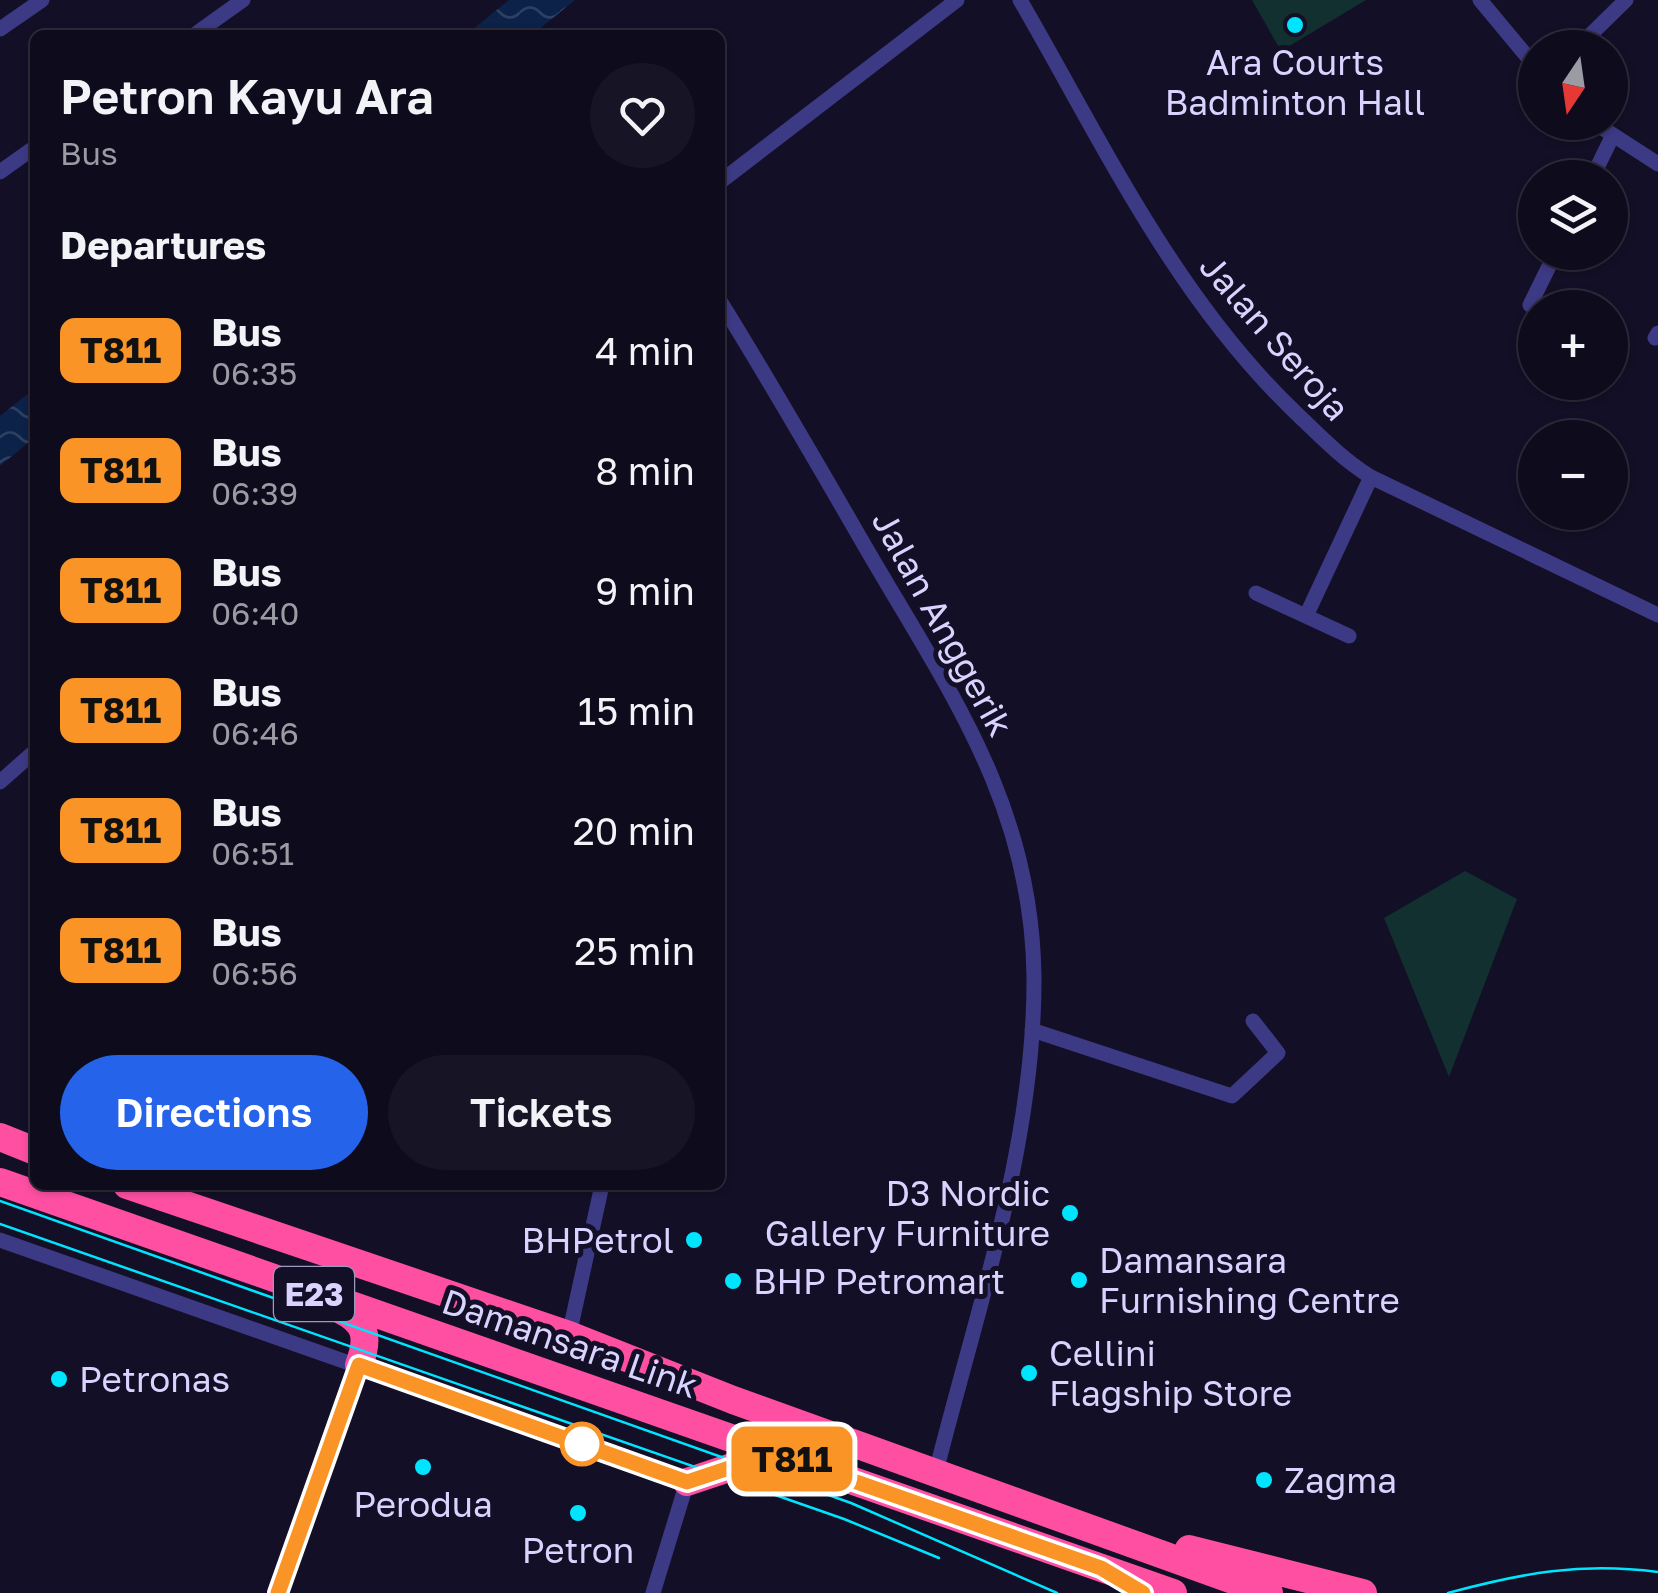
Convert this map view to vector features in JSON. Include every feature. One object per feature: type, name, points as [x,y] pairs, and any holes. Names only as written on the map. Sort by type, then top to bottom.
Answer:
[{"type":"highway","points":[[0,1137],[30,1152]]},
{"type":"highway","points":[[0,1146],[30,1153]]},
{"type":"highway","name":"Damansara Link","points":[[0,1182],[1173,1593]]},
{"type":"highway","name":"Damansara Link","points":[[143,1190],[569,1335],[1268,1593]]},
{"type":"highway","points":[[0,1194],[68,1208]]},
{"type":"highway","points":[[291,1286],[359,1319],[366,1347],[359,1365]]},
{"type":"highway","points":[[687,1482],[774,1453]]},
{"type":"highway","points":[[1158,1555],[1190,1549],[1363,1593]]},
{"type":"highway","points":[[1101,1568],[1143,1593]]},
{"type":"street","points":[[0,29],[42,0]]},
{"type":"street","points":[[201,30],[243,0]]},
{"type":"street","points":[[725,178],[958,0]]},
{"type":"street","name":"Jalan Seroja","points":[[1020,0],[1163,253],[1213,322],[1268,386],[1348,462],[1371,477],[1658,615]]},
{"type":"street","points":[[1480,0],[1518,46]]},
{"type":"street","points":[[1595,30],[1626,0]]},
{"type":"street","points":[[1617,140],[1658,164]]},
{"type":"street","points":[[0,172],[30,151]]},
{"type":"street","name":"Jalan Anggerik","points":[[725,309],[956,696],[1005,803],[1031,923],[1032,1030],[1002,1208],[936,1472]]},
{"type":"street","points":[[1306,616],[1371,477]]},
{"type":"street","points":[[1256,593],[1349,636]]},
{"type":"street","points":[[0,782],[30,755]]},
{"type":"street","points":[[1032,1030],[1232,1096],[1278,1053],[1253,1021]]},
{"type":"street","points":[[569,1335],[601,1190]]},
{"type":"street","points":[[0,1240],[687,1482],[653,1593]]},
{"type":"street","points":[[278,1593],[359,1365]]},
{"type":"green space","name":"Ara Courts Badminton Hall","points":[[1252,0],[1366,0],[1281,51]]},
{"type":"green space","points":[[1465,871],[1517,899],[1449,1077],[1384,918]]},
{"type":"water","points":[[509,0],[575,0],[538,30],[472,30]]},
{"type":"water","points":[[30,392],[30,441],[0,466],[0,416]]},
{"type":"tram line","points":[[0,1201],[851,1503],[1057,1593]]},
{"type":"tram line","points":[[0,1224],[844,1519],[939,1558]]},
{"type":"tram line","points":[[1448,1593],[1552,1571],[1603,1568],[1658,1572]]},
{"type":"bus line","name":"T811","points":[[278,1593],[359,1365],[687,1482],[774,1453],[1101,1568],[1143,1593]]},
{"type":"place","name":"Ara Courts Badminton Hall","points":[[1295,25]]},
{"type":"place","name":"D3 Nordic Gallery Furniture","points":[[1070,1213]]},
{"type":"place","name":"BHPetrol","points":[[694,1240]]},
{"type":"place","name":"Damansara Furnishing Centre","points":[[1079,1280]]},
{"type":"place","name":"BHP Petromart","points":[[733,1281]]},
{"type":"place","name":"Cellini Flagship Store","points":[[1029,1373]]},
{"type":"place","name":"Petronas","points":[[59,1379]]},
{"type":"place","name":"Perodua","points":[[423,1467]]},
{"type":"place","name":"Zagma","points":[[1264,1480]]},
{"type":"place","name":"Petron","points":[[578,1513]]}]
